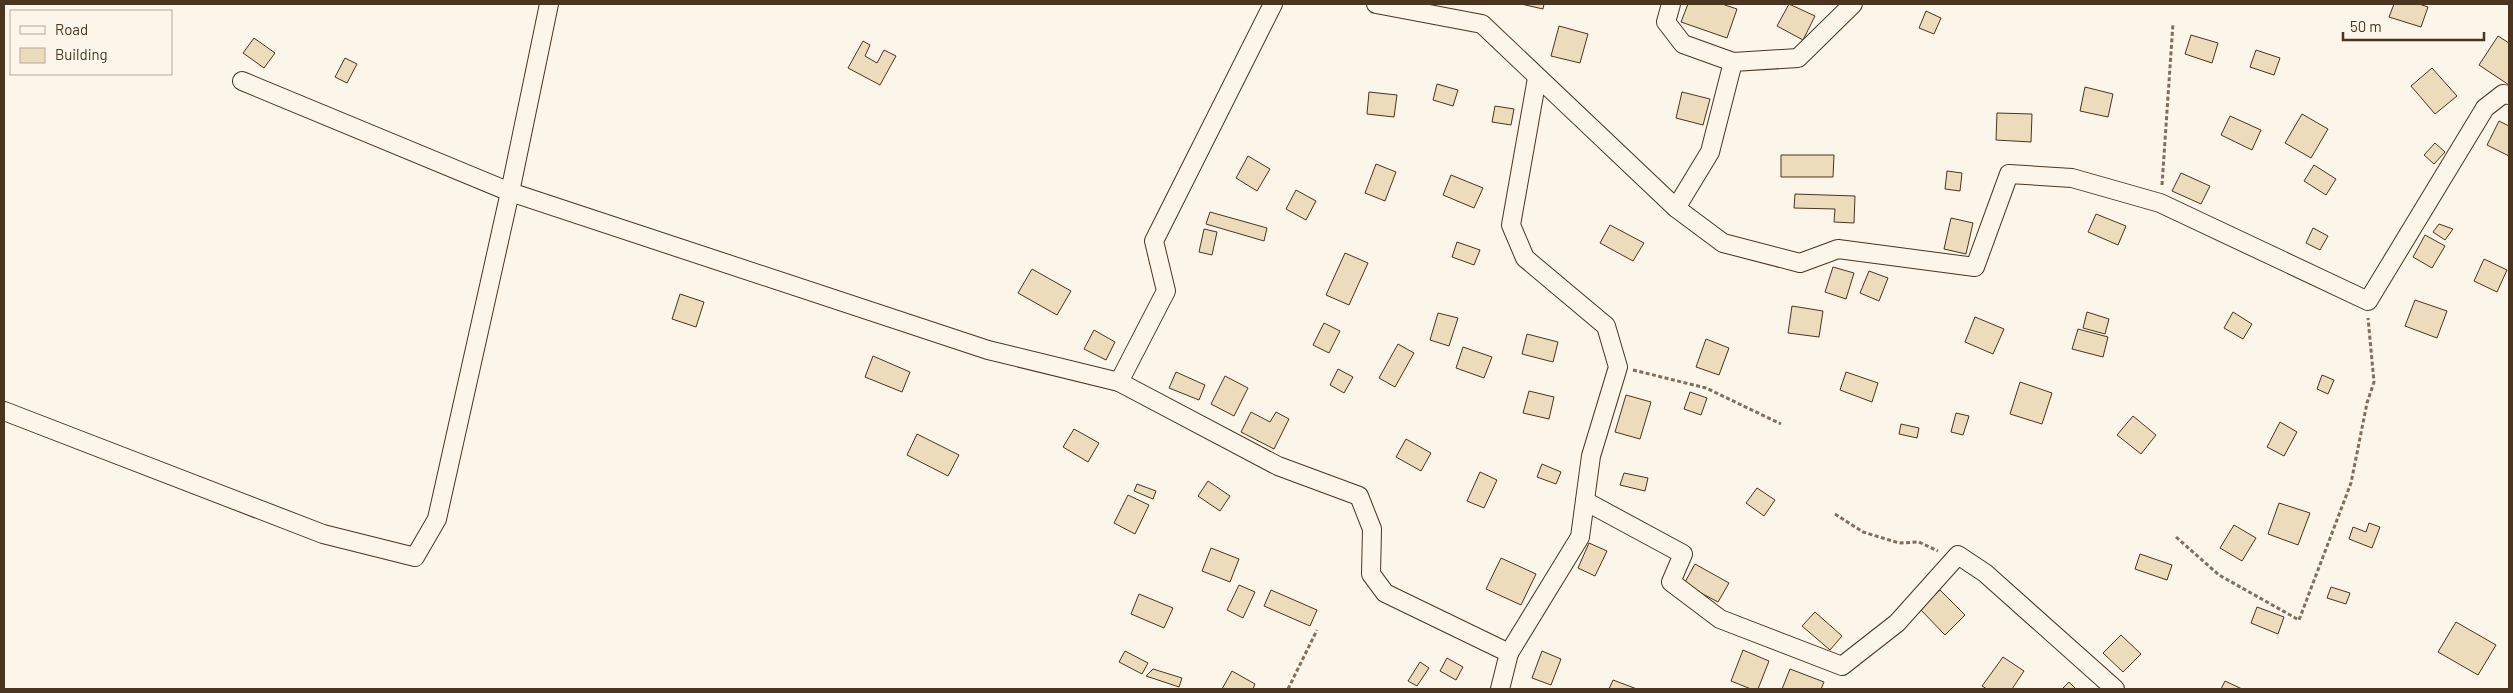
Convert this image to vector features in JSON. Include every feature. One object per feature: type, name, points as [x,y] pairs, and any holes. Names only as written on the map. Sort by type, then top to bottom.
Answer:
[{"type":"street","points":[[4,411],[323,534],[415,557],[437,519],[550,4]]},
{"type":"street","points":[[1119,382],[1166,291],[1154,241],[1273,4]]},
{"type":"street","points":[[1376,4],[1482,24],[1676,208],[1723,244],[1800,263],[1838,249],[1975,267],[2009,174],[2072,178],[2160,203],[2368,301],[2485,108],[2503,94],[2509,95]]},
{"type":"street","points":[[1671,4],[1666,22],[1683,44],[1733,62],[1798,58],[1853,4]]},
{"type":"street","points":[[1676,208],[1710,152],[1733,62]]},
{"type":"street","points":[[1500,689],[1509,653],[1580,537],[1591,456],[1618,367],[1606,326],[1525,258],[1511,225],[1537,78]]},
{"type":"street","points":[[242,81],[510,192],[988,350],[1119,382],[1278,466],[1358,496],[1372,529],[1371,574],[1385,593],[1509,653]]},
{"type":"street","points":[[1585,501],[1683,554],[1671,582],[1720,619],[1842,666],[1897,623],[1958,555],[1985,573],[2115,689]]},
{"type":"path","points":[[2160,203],[2173,23]]},
{"type":"path","points":[[2176,537],[2219,575],[2299,620],[2351,483],[2367,403],[2374,382],[2366,300]]},
{"type":"path","points":[[1618,367],[1706,388],[1780,424]]},
{"type":"path","points":[[1835,514],[1863,532],[1899,543],[1920,542],[1954,560]]},
{"type":"path","points":[[1288,689],[1317,630]]},
{"type":"building","points":[[1521,4],[1544,4],[1543,9]]},
{"type":"building","points":[[1688,4],[1722,4],[1737,9],[1727,38],[1681,22]]},
{"type":"building","points":[[1789,4],[1815,16],[1803,40],[1777,26]]},
{"type":"building","points":[[2394,4],[2419,4],[2428,7],[2421,27],[2389,17]]},
{"type":"building","points":[[1926,11],[1941,18],[1934,34],[1919,28]]},
{"type":"building","points":[[1559,26],[1588,34],[1580,63],[1551,56]]},
{"type":"building","points":[[2191,35],[2218,43],[2212,63],[2185,54]]},
{"type":"building","points":[[2498,36],[2509,43],[2509,85],[2479,65]]},
{"type":"building","points":[[254,38],[275,53],[264,68],[243,53]]},
{"type":"building","points":[[863,41],[870,45],[865,56],[877,63],[884,50],[896,56],[880,85],[848,68]]},
{"type":"building","points":[[2256,50],[2280,58],[2274,75],[2250,67]]},
{"type":"building","points":[[345,58],[357,64],[347,83],[335,77]]},
{"type":"building","points":[[2432,68],[2457,96],[2435,114],[2411,86]]},
{"type":"building","points":[[1437,84],[1458,90],[1453,106],[1433,100]]},
{"type":"building","points":[[2085,87],[2113,94],[2108,117],[2080,111]]},
{"type":"building","points":[[1369,92],[1397,95],[1394,117],[1367,114]]},
{"type":"building","points":[[1682,92],[1710,99],[1703,125],[1676,118]]},
{"type":"building","points":[[1495,106],[1514,109],[1511,125],[1492,122]]},
{"type":"building","points":[[1997,113],[2032,114],[2031,142],[1996,140]]},
{"type":"building","points":[[2302,114],[2328,129],[2311,158],[2285,143]]},
{"type":"building","points":[[2230,116],[2261,130],[2252,150],[2221,135]]},
{"type":"building","points":[[2499,121],[2509,126],[2509,156],[2487,145]]},
{"type":"building","points":[[2435,143],[2445,152],[2434,164],[2424,155]]},
{"type":"building","points":[[1781,155],[1834,155],[1833,177],[1781,177]]},
{"type":"building","points":[[1248,156],[1270,169],[1257,191],[1236,178]]},
{"type":"building","points":[[1376,164],[1396,172],[1385,201],[1365,193]]},
{"type":"building","points":[[2314,165],[2336,179],[2326,195],[2304,181]]},
{"type":"building","points":[[1947,171],[1962,173],[1960,191],[1945,189]]},
{"type":"building","points":[[2181,173],[2210,186],[2201,204],[2172,191]]},
{"type":"building","points":[[1451,175],[1483,188],[1474,208],[1443,195]]},
{"type":"building","points":[[1296,190],[1316,201],[1306,220],[1286,209]]},
{"type":"building","points":[[1795,194],[1855,196],[1854,223],[1834,222],[1835,209],[1794,208]]},
{"type":"building","points":[[1210,212],[1267,228],[1264,241],[1206,224]]},
{"type":"building","points":[[2096,214],[2126,226],[2118,245],[2088,232]]},
{"type":"building","points":[[1951,218],[1973,223],[1966,254],[1944,249]]},
{"type":"building","points":[[2439,224],[2453,229],[2445,240],[2433,232]]},
{"type":"building","points":[[1610,225],[1644,243],[1633,261],[1600,243]]},
{"type":"building","points":[[2313,228],[2328,236],[2320,250],[2306,243]]},
{"type":"building","points":[[1204,229],[1217,232],[1212,255],[1199,252]]},
{"type":"building","points":[[2425,235],[2445,246],[2432,268],[2413,257]]},
{"type":"building","points":[[1457,242],[1480,250],[1474,265],[1452,257]]},
{"type":"building","points":[[1345,253],[1368,263],[1349,305],[1326,295]]},
{"type":"building","points":[[2484,259],[2507,270],[2497,292],[2474,281]]},
{"type":"building","points":[[1833,267],[1854,273],[1846,299],[1825,292]]},
{"type":"building","points":[[1032,269],[1071,291],[1057,315],[1018,293]]},
{"type":"building","points":[[1869,271],[1888,278],[1879,301],[1860,293]]},
{"type":"building","points":[[680,294],[704,302],[696,327],[672,319]]},
{"type":"building","points":[[2415,300],[2447,311],[2437,338],[2405,326]]},
{"type":"building","points":[[1792,306],[1823,311],[1819,337],[1788,333]]},
{"type":"building","points":[[2087,312],[2109,319],[2105,334],[2083,328]]},
{"type":"building","points":[[2233,312],[2252,324],[2243,339],[2224,328]]},
{"type":"building","points":[[1438,313],[1458,318],[1449,346],[1430,340]]},
{"type":"building","points":[[1975,317],[2004,329],[1993,354],[1965,342]]},
{"type":"building","points":[[1324,323],[1340,331],[1329,353],[1313,345]]},
{"type":"building","points":[[2078,329],[2108,337],[2103,357],[2072,349]]},
{"type":"building","points":[[1094,330],[1115,342],[1106,360],[1084,349]]},
{"type":"building","points":[[1527,334],[1558,342],[1553,362],[1522,354]]},
{"type":"building","points":[[1706,339],[1729,348],[1719,375],[1696,367]]},
{"type":"building","points":[[1398,344],[1414,353],[1395,387],[1379,378]]},
{"type":"building","points":[[1463,347],[1492,357],[1484,378],[1456,368]]},
{"type":"building","points":[[873,356],[910,372],[902,392],[865,377]]},
{"type":"building","points":[[1338,369],[1353,377],[1344,393],[1330,385]]},
{"type":"building","points":[[1176,372],[1205,385],[1199,400],[1169,388]]},
{"type":"building","points":[[1846,372],[1878,383],[1872,402],[1840,390]]},
{"type":"building","points":[[2322,375],[2334,380],[2328,394],[2317,389]]},
{"type":"building","points":[[1225,376],[1248,388],[1234,416],[1211,404]]},
{"type":"building","points":[[2020,382],[2052,393],[2042,424],[2010,414]]},
{"type":"building","points":[[1529,391],[1554,397],[1549,419],[1523,413]]},
{"type":"building","points":[[1690,392],[1707,398],[1701,415],[1684,409]]},
{"type":"building","points":[[1626,395],[1651,402],[1640,439],[1615,432]]},
{"type":"building","points":[[1251,412],[1270,422],[1276,412],[1289,419],[1274,449],[1241,432]]},
{"type":"building","points":[[1956,413],[1969,416],[1963,435],[1951,432]]},
{"type":"building","points":[[2133,416],[2156,435],[2141,454],[2117,435]]},
{"type":"building","points":[[2280,422],[2297,432],[2284,456],[2267,447]]},
{"type":"building","points":[[1901,424],[1919,428],[1917,438],[1899,434]]},
{"type":"building","points":[[1074,429],[1099,443],[1088,462],[1063,447]]},
{"type":"building","points":[[917,434],[959,455],[948,476],[907,455]]},
{"type":"building","points":[[1406,439],[1431,453],[1421,471],[1396,457]]},
{"type":"building","points":[[1542,464],[1561,472],[1556,484],[1537,477]]},
{"type":"building","points":[[1480,472],[1497,480],[1484,508],[1467,501]]},
{"type":"building","points":[[1624,473],[1648,478],[1645,491],[1620,485]]},
{"type":"building","points":[[1208,481],[1230,496],[1220,511],[1198,496]]},
{"type":"building","points":[[1137,484],[1156,491],[1153,499],[1134,491]]},
{"type":"building","points":[[1757,488],[1775,500],[1764,516],[1746,503]]},
{"type":"building","points":[[1128,495],[1149,505],[1135,534],[1114,523]]},
{"type":"building","points":[[2279,503],[2310,513],[2298,545],[2268,534]]},
{"type":"building","points":[[2369,523],[2380,527],[2372,548],[2349,539],[2353,527],[2366,532]]},
{"type":"building","points":[[2234,525],[2256,538],[2242,561],[2220,548]]},
{"type":"building","points":[[1589,543],[1607,551],[1595,576],[1578,568]]},
{"type":"building","points":[[1211,548],[1239,559],[1230,582],[1202,571]]},
{"type":"building","points":[[2140,554],[2172,565],[2167,580],[2135,569]]},
{"type":"building","points":[[1501,558],[1536,574],[1521,605],[1486,589]]},
{"type":"building","points":[[1695,564],[1729,583],[1718,602],[1684,584]]},
{"type":"building","points":[[1239,585],[1255,592],[1243,618],[1227,610]]},
{"type":"building","points":[[2331,587],[2350,593],[2346,604],[2327,598]]},
{"type":"building","points":[[1271,590],[1317,610],[1310,626],[1264,606]]},
{"type":"building","points":[[1940,590],[1965,615],[1945,635],[1920,609]]},
{"type":"building","points":[[1139,594],[1173,608],[1164,628],[1131,614]]},
{"type":"building","points":[[2257,607],[2284,617],[2278,634],[2251,623]]},
{"type":"building","points":[[1815,612],[1842,636],[1830,650],[1802,626]]},
{"type":"building","points":[[2456,622],[2496,645],[2478,675],[2438,652]]},
{"type":"building","points":[[2121,635],[2141,654],[2123,672],[2103,653]]},
{"type":"building","points":[[1743,650],[1769,661],[1758,689],[1751,689],[1731,681]]},
{"type":"building","points":[[1125,651],[1148,663],[1142,674],[1119,662]]},
{"type":"building","points":[[1542,651],[1561,659],[1551,685],[1532,678]]},
{"type":"building","points":[[2003,657],[2024,671],[2012,689],[1987,689],[1982,686]]},
{"type":"building","points":[[1447,658],[1463,667],[1456,680],[1440,671]]},
{"type":"building","points":[[1420,662],[1429,668],[1417,686],[1408,681]]},
{"type":"building","points":[[1153,669],[1182,678],[1179,687],[1146,676]]},
{"type":"building","points":[[1790,669],[1824,682],[1821,689],[1782,689]]},
{"type":"building","points":[[1232,671],[1255,684],[1253,689],[1222,689]]},
{"type":"building","points":[[1613,680],[1637,689],[1609,689]]},
{"type":"building","points":[[2225,681],[2242,689],[2221,689]]},
{"type":"building","points":[[2069,682],[2076,689],[2062,689]]}]
